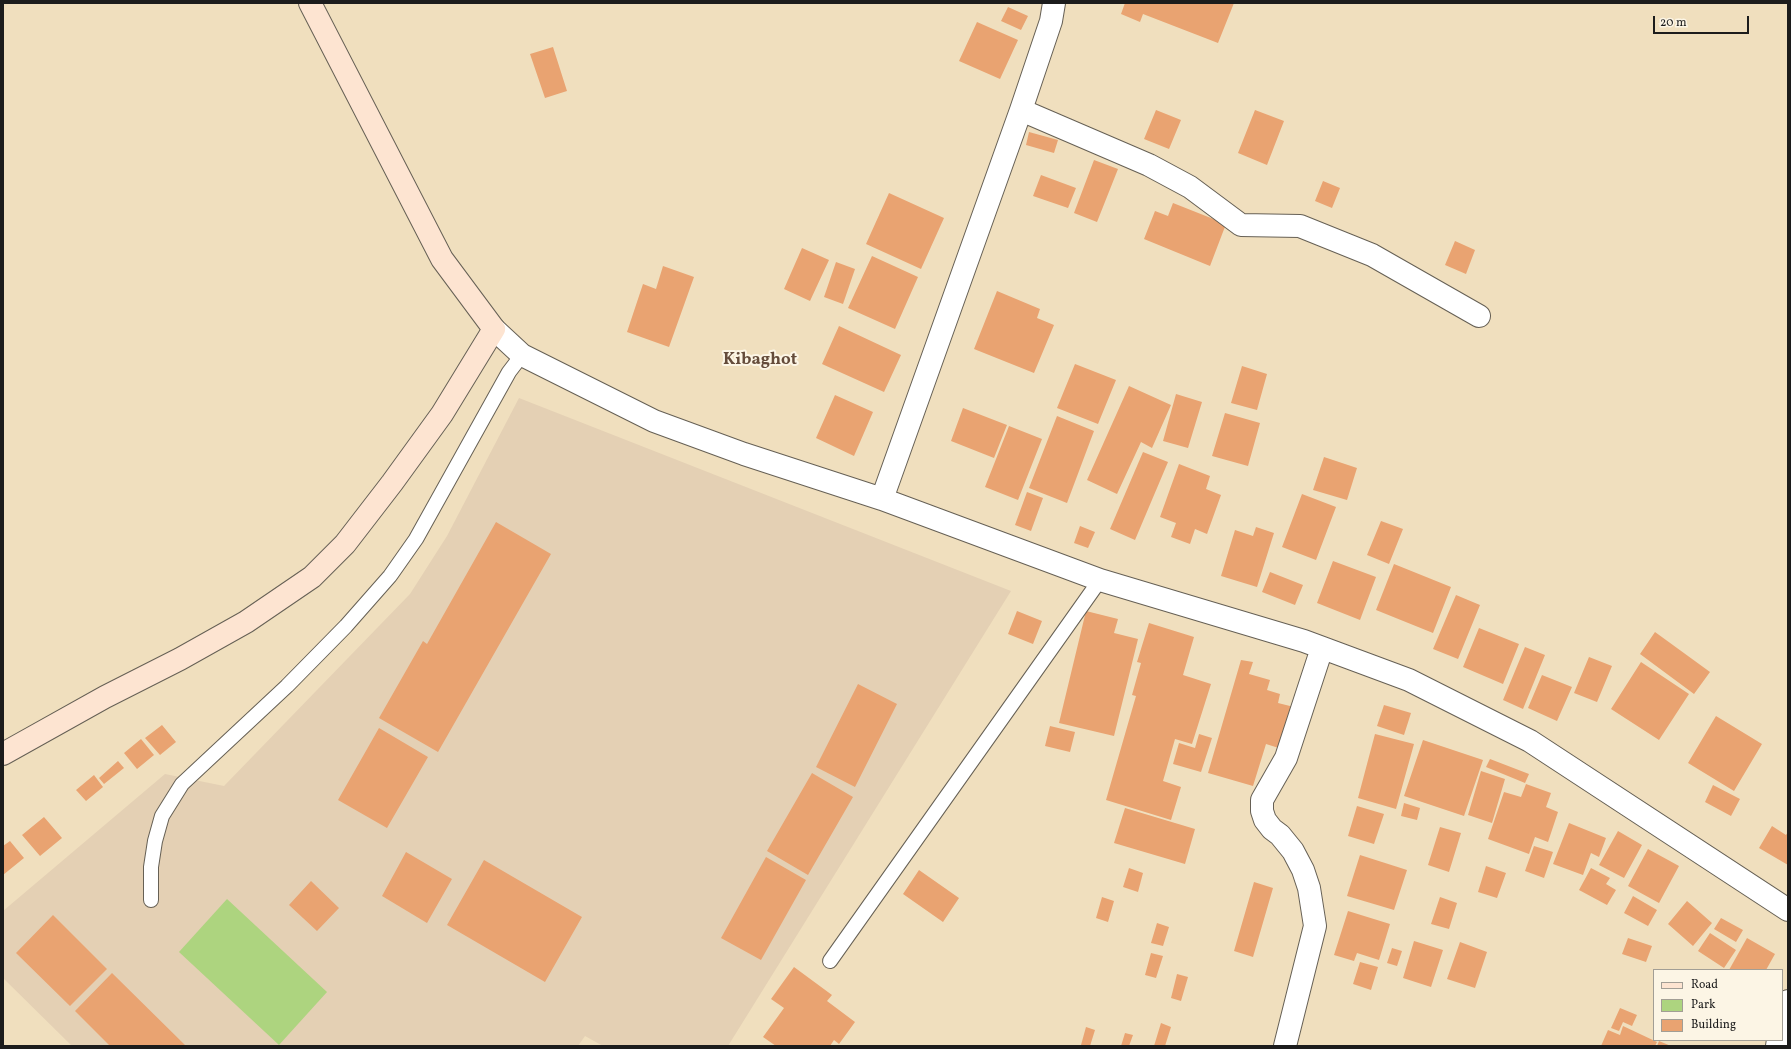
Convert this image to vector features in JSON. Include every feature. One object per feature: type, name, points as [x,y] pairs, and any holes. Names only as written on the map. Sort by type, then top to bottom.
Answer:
[{"type":"street","points":[[310,3],[442,259],[494,329],[522,355],[654,421],[744,454],[882,499],[1100,580],[1322,648],[1409,680],[1530,741],[1788,910]]},
{"type":"street","points":[[882,499],[1021,110],[1050,21],[1054,3]]},
{"type":"street","points":[[1021,110],[1149,165],[1190,187],[1241,225],[1300,226],[1372,255],[1480,316]]},
{"type":"street","points":[[3,754],[105,696],[180,659],[246,622],[312,577],[345,544],[392,483],[442,414],[494,329]]},
{"type":"street","points":[[1286,1046],[1315,926],[1309,888],[1303,870],[1293,852],[1280,835],[1272,829],[1266,820],[1262,811],[1262,800],[1286,758],[1322,648]]},
{"type":"street","points":[[1783,1021],[1788,1001]]},
{"type":"lane","points":[[151,900],[151,866],[155,841],[162,816],[182,784],[287,686],[346,626],[390,576],[416,539],[509,372],[522,355]]},
{"type":"lane","points":[[830,961],[1100,580]]},
{"type":"shaded area","points":[[519,398],[1011,591],[728,1046],[603,1046],[585,1036],[578,1046],[72,1046],[3,978],[3,911],[165,774],[224,786],[410,594],[447,536]]},
{"type":"green space","points":[[227,899],[327,992],[279,1045],[179,952]]},
{"type":"building","points":[[1125,3],[1234,3],[1218,43],[1143,14],[1140,22],[1121,14]]},
{"type":"building","points":[[1008,7],[1028,16],[1021,30],[1001,21]]},
{"type":"building","points":[[977,22],[1018,40],[1000,79],[959,61]]},
{"type":"building","points":[[553,47],[567,91],[545,98],[530,54]]},
{"type":"building","points":[[1156,110],[1181,120],[1169,149],[1144,139]]},
{"type":"building","points":[[1255,110],[1284,121],[1267,165],[1238,153]]},
{"type":"building","points":[[1029,132],[1058,140],[1054,153],[1026,145]]},
{"type":"building","points":[[1094,160],[1118,169],[1097,222],[1074,213]]},
{"type":"building","points":[[1041,175],[1076,188],[1068,208],[1033,196]]},
{"type":"building","points":[[1323,181],[1340,188],[1332,208],[1315,201]]},
{"type":"building","points":[[889,193],[944,218],[921,269],[866,244]]},
{"type":"building","points":[[1173,203],[1226,224],[1210,266],[1144,239],[1155,211],[1168,216]]},
{"type":"building","points":[[1455,241],[1475,250],[1466,274],[1445,265]]},
{"type":"building","points":[[802,248],[829,260],[810,301],[784,289]]},
{"type":"building","points":[[872,256],[918,277],[895,329],[848,308]]},
{"type":"building","points":[[836,262],[855,269],[843,304],[824,297]]},
{"type":"building","points":[[663,266],[694,277],[669,347],[627,332],[643,284],[656,289]]},
{"type":"building","points":[[997,291],[1040,309],[1037,318],[1054,325],[1034,373],[974,349]]},
{"type":"building","points":[[839,326],[901,355],[884,392],[822,364]]},
{"type":"building","points":[[1075,364],[1116,380],[1098,424],[1057,408]]},
{"type":"building","points":[[1242,366],[1267,374],[1257,410],[1231,403]]},
{"type":"building","points":[[1129,386],[1171,405],[1152,448],[1141,442],[1117,494],[1087,480]]},
{"type":"building","points":[[1176,394],[1202,402],[1188,448],[1163,441]]},
{"type":"building","points":[[835,395],[873,412],[854,456],[816,438]]},
{"type":"building","points":[[963,408],[1007,425],[994,458],[951,441]]},
{"type":"building","points":[[1225,413],[1260,423],[1248,466],[1212,456]]},
{"type":"building","points":[[1057,416],[1094,431],[1067,503],[1029,488]]},
{"type":"building","points":[[1009,426],[1042,439],[1018,500],[985,487]]},
{"type":"building","points":[[1143,452],[1168,462],[1135,540],[1110,529]]},
{"type":"building","points":[[1324,457],[1357,468],[1347,500],[1313,490]]},
{"type":"building","points":[[1179,464],[1210,476],[1206,489],[1221,495],[1207,534],[1195,529],[1190,544],[1171,537],[1176,523],[1160,517]]},
{"type":"building","points":[[1027,492],[1043,498],[1031,531],[1015,525]]},
{"type":"building","points":[[1302,494],[1336,507],[1316,560],[1282,547]]},
{"type":"building","points":[[1381,521],[1403,529],[1389,564],[1367,555]]},
{"type":"building","points":[[496,522],[551,554],[438,752],[379,718],[423,641],[427,644]]},
{"type":"building","points":[[1080,526],[1095,532],[1088,548],[1074,543]]},
{"type":"building","points":[[1256,527],[1274,533],[1257,587],[1221,576],[1235,530],[1253,536]]},
{"type":"building","points":[[1333,561],[1376,577],[1360,620],[1317,603]]},
{"type":"building","points":[[1394,564],[1451,587],[1433,633],[1376,610]]},
{"type":"building","points":[[1270,572],[1303,585],[1295,605],[1262,592]]},
{"type":"building","points":[[1456,595],[1480,605],[1458,659],[1433,649]]},
{"type":"building","points":[[1017,611],[1042,621],[1033,644],[1008,634]]},
{"type":"building","points":[[1086,611],[1118,619],[1114,633],[1138,639],[1114,736],[1059,723]]},
{"type":"building","points":[[1149,623],[1194,637],[1183,675],[1211,684],[1192,744],[1175,739],[1163,781],[1181,787],[1171,820],[1106,800],[1136,696],[1132,695],[1141,663],[1137,662]]},
{"type":"building","points":[[1479,628],[1519,644],[1503,684],[1463,667]]},
{"type":"building","points":[[1655,632],[1710,672],[1694,694],[1640,654]]},
{"type":"building","points":[[1525,647],[1545,655],[1523,709],[1503,700]]},
{"type":"building","points":[[1589,657],[1612,666],[1597,702],[1574,693]]},
{"type":"building","points":[[1241,660],[1253,662],[1249,674],[1270,680],[1267,690],[1280,694],[1278,703],[1294,707],[1282,749],[1266,744],[1253,786],[1208,773]]},
{"type":"building","points":[[1641,662],[1689,694],[1659,740],[1611,709]]},
{"type":"building","points":[[1542,675],[1572,687],[1557,721],[1528,708]]},
{"type":"building","points":[[858,684],[897,704],[855,787],[816,767]]},
{"type":"building","points":[[1384,705],[1411,713],[1404,735],[1377,726]]},
{"type":"building","points":[[1716,716],[1762,744],[1734,791],[1688,763]]},
{"type":"building","points":[[162,725],[176,742],[160,755],[145,738]]},
{"type":"building","points":[[1050,726],[1075,732],[1070,752],[1045,746]]},
{"type":"building","points":[[379,728],[428,757],[387,828],[338,800]]},
{"type":"building","points":[[1199,734],[1212,738],[1201,772],[1173,764],[1179,743],[1195,748]]},
{"type":"building","points":[[1375,734],[1414,744],[1396,809],[1358,798]]},
{"type":"building","points":[[141,739],[154,755],[137,769],[124,753]]},
{"type":"building","points":[[1423,740],[1483,760],[1464,816],[1404,796]]},
{"type":"building","points":[[1490,759],[1529,774],[1525,783],[1486,767]]},
{"type":"building","points":[[118,761],[124,768],[104,784],[99,778]]},
{"type":"building","points":[[1481,771],[1505,779],[1492,823],[1468,815]]},
{"type":"building","points":[[812,773],[853,797],[808,875],[767,851]]},
{"type":"building","points":[[94,775],[103,787],[86,801],[76,790]]},
{"type":"building","points":[[1526,784],[1551,793],[1546,807],[1558,812],[1548,842],[1535,837],[1529,854],[1488,839],[1504,792],[1521,797]]},
{"type":"building","points":[[1713,785],[1740,799],[1731,816],[1705,802]]},
{"type":"building","points":[[1404,803],[1420,808],[1417,820],[1401,816]]},
{"type":"building","points":[[1357,806],[1384,814],[1374,844],[1348,836]]},
{"type":"building","points":[[1125,808],[1195,829],[1185,864],[1114,843]]},
{"type":"building","points":[[44,817],[62,838],[40,856],[22,835]]},
{"type":"building","points":[[1569,823],[1606,838],[1599,857],[1591,853],[1583,875],[1553,864]]},
{"type":"building","points":[[1772,826],[1786,835],[1788,832],[1788,865],[1759,848]]},
{"type":"building","points":[[1440,827],[1461,833],[1449,872],[1428,865]]},
{"type":"building","points":[[1618,831],[1642,845],[1624,878],[1599,865]]},
{"type":"building","points":[[10,841],[24,858],[3,875],[3,846]]},
{"type":"building","points":[[1534,846],[1553,852],[1544,878],[1525,871]]},
{"type":"building","points":[[1648,849],[1679,866],[1659,903],[1628,886]]},
{"type":"building","points":[[406,852],[452,879],[427,923],[382,896]]},
{"type":"building","points":[[1360,855],[1407,870],[1394,910],[1347,896]]},
{"type":"building","points":[[766,857],[806,880],[761,960],[721,938]]},
{"type":"building","points":[[484,860],[582,917],[545,982],[447,925]]},
{"type":"building","points":[[1486,866],[1506,873],[1497,898],[1478,892]]},
{"type":"building","points":[[1129,868],[1143,873],[1138,892],[1123,887]]},
{"type":"building","points":[[1591,868],[1610,878],[1606,884],[1616,890],[1607,905],[1579,890]]},
{"type":"building","points":[[919,870],[959,898],[943,922],[903,894]]},
{"type":"building","points":[[311,881],[339,908],[317,931],[289,905]]},
{"type":"building","points":[[1254,882],[1273,888],[1253,957],[1234,951]]},
{"type":"building","points":[[1633,896],[1657,910],[1648,926],[1624,913]]},
{"type":"building","points":[[1102,897],[1114,901],[1108,922],[1096,918]]},
{"type":"building","points":[[1440,897],[1457,903],[1449,929],[1431,924]]},
{"type":"building","points":[[1687,901],[1712,923],[1693,946],[1668,924]]},
{"type":"building","points":[[1348,911],[1390,924],[1379,960],[1357,953],[1354,961],[1334,955]]},
{"type":"building","points":[[53,915],[107,969],[70,1006],[16,953]]},
{"type":"building","points":[[1721,918],[1743,930],[1736,942],[1714,929]]},
{"type":"building","points":[[1157,923],[1169,927],[1163,946],[1151,943]]},
{"type":"building","points":[[1710,933],[1736,950],[1724,968],[1698,951]]},
{"type":"building","points":[[1628,938],[1652,946],[1646,962],[1622,954]]},
{"type":"building","points":[[1747,938],[1775,954],[1767,969],[1730,969]]},
{"type":"building","points":[[1414,941],[1443,950],[1431,987],[1403,978]]},
{"type":"building","points":[[1460,942],[1487,952],[1475,988],[1447,979]]},
{"type":"building","points":[[1392,948],[1402,951],[1397,966],[1387,963]]},
{"type":"building","points":[[1151,953],[1163,956],[1156,978],[1145,975]]},
{"type":"building","points":[[1360,962],[1378,967],[1371,990],[1353,984]]},
{"type":"building","points":[[794,967],[832,995],[827,1001],[855,1022],[839,1044],[834,1040],[830,1046],[776,1046],[763,1037],[784,1008],[771,999]]},
{"type":"building","points":[[112,973],[186,1046],[110,1046],[75,1011]]},
{"type":"building","points":[[1177,974],[1188,977],[1181,1001],[1171,998]]},
{"type":"building","points":[[1620,1008],[1637,1015],[1632,1026],[1623,1022],[1619,1031],[1611,1028]]},
{"type":"building","points":[[1161,1023],[1171,1027],[1165,1046],[1154,1046]]},
{"type":"building","points":[[1623,1026],[1657,1042],[1655,1046],[1601,1046],[1608,1030],[1620,1035]]},
{"type":"building","points":[[1086,1027],[1095,1030],[1090,1046],[1081,1045]]},
{"type":"building","points":[[1125,1033],[1133,1035],[1129,1046],[1121,1046]]},
{"type":"building","points":[[1659,1041],[1671,1046],[1657,1046]]},
{"type":"district","name":"Kibaghot","points":[[760,361]]}]
